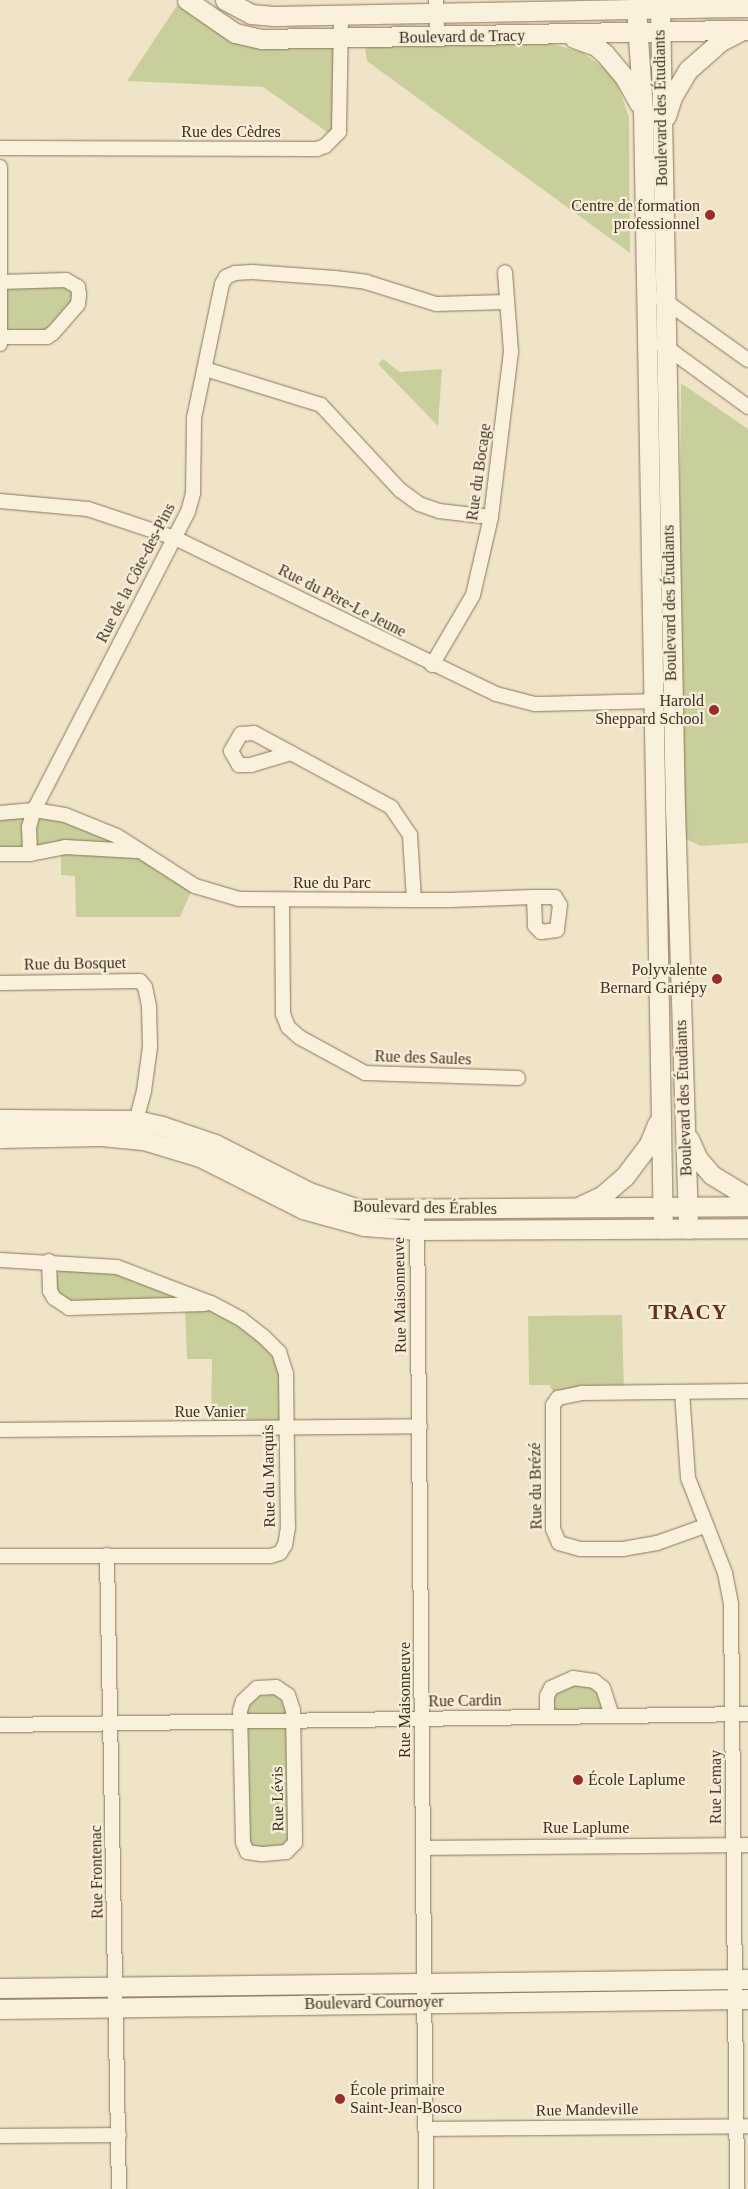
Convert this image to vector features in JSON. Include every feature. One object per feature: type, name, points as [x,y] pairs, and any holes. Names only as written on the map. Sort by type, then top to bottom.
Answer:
[{"type":"street","name":"Boulevard de Tracy","points":[[186,0],[244,37],[437,37],[746,30]]},
{"type":"street","name":"Boulevard de Tracy","points":[[225,0],[242,10],[261,16],[341,15],[436,6],[748,7]]},
{"type":"street","points":[[436,6],[437,37]]},
{"type":"street","name":"Boulevard des Étudiants","points":[[636,8],[636,32],[643,111],[644,287],[663,1229]]},
{"type":"street","name":"Boulevard des Étudiants","points":[[660,8],[672,700],[688,1229]]},
{"type":"street","name":"Rue des Cèdres","points":[[0,148],[317,149],[325,146],[339,132],[341,15]]},
{"type":"street","points":[[662,132],[673,95],[688,70],[721,41],[746,30]]},
{"type":"street","points":[[553,35],[578,39],[605,54],[625,78],[643,111]]},
{"type":"street","points":[[0,167],[0,339],[47,337],[53,333],[78,304],[80,294],[78,287],[66,280],[1,282]]},
{"type":"street","name":"Rue du Bocage","points":[[432,665],[473,595],[491,517],[511,352],[505,272]]},
{"type":"street","name":"Rue de la Côte-des-Pins","points":[[30,854],[29,828],[34,810],[175,538],[191,502],[193,428],[222,284],[235,273],[366,282],[436,304],[506,302]]},
{"type":"street","points":[[644,287],[748,360]]},
{"type":"street","points":[[645,332],[748,407]]},
{"type":"street","points":[[205,369],[321,405],[400,490],[419,504],[439,511],[491,517]]},
{"type":"street","name":"Rue du Père-Le Jeune","points":[[0,501],[88,509],[175,538],[432,665],[496,694],[535,704],[672,700]]},
{"type":"street","points":[[291,753],[380,799],[402,820],[412,846],[414,900]]},
{"type":"street","name":"Rue du Parc","points":[[0,813],[34,810],[73,818],[143,852],[195,886],[240,899],[282,901],[534,897]]},
{"type":"street","name":"Rue du Parc","points":[[0,854],[30,854],[86,846],[143,852]]},
{"type":"street","name":"Rue des Saules","points":[[282,901],[283,1014],[288,1027],[299,1037],[365,1073],[518,1078]]},
{"type":"street","name":"Rue du Bosquet","points":[[0,983],[140,981],[145,987],[149,1006],[150,1047],[144,1091],[133,1129]]},
{"type":"street","points":[[569,1208],[592,1201],[625,1176],[649,1144],[660,1113]]},
{"type":"street","name":"Boulevard des Érables","points":[[0,1119],[133,1129],[215,1144],[340,1205],[358,1209],[748,1206]]},
{"type":"street","name":"Boulevard des Érables","points":[[0,1138],[133,1129],[200,1157],[325,1217],[364,1226],[417,1230],[748,1228]]},
{"type":"street","points":[[686,1132],[698,1159],[712,1175],[748,1197]]},
{"type":"street","name":"Rue Maisonneuve","points":[[417,1210],[426,2189]]},
{"type":"street","name":"Rue du Marquis","points":[[0,1260],[49,1261],[117,1267],[211,1304],[241,1319],[279,1352],[286,1374],[288,1527],[280,1553],[256,1557],[0,1556]]},
{"type":"street","name":"Rue du Marquis","points":[[49,1261],[50,1292],[54,1298],[69,1308],[211,1304]]},
{"type":"street","points":[[682,1392],[748,1391]]},
{"type":"street","name":"Rue du Brézé","points":[[682,1392],[582,1393],[558,1398],[552,1411],[553,1529],[559,1543],[580,1549],[624,1549],[657,1543],[705,1526]]},
{"type":"street","name":"Rue Lemay","points":[[682,1392],[686,1468],[705,1526],[725,1572],[730,1595],[733,1714],[741,1845],[742,2126],[737,2189]]},
{"type":"street","name":"Rue Vanier","points":[[0,1430],[286,1430],[420,1426]]},
{"type":"street","name":"Rue Frontenac","points":[[107,1555],[118,2006],[119,2189]]},
{"type":"street","points":[[547,1716],[548,1696],[551,1688],[573,1678],[594,1681],[602,1688],[612,1716]]},
{"type":"street","points":[[240,1722],[243,1701],[257,1688],[266,1687],[284,1690],[292,1701],[294,1721]]},
{"type":"street","name":"Rue Cardin","points":[[0,1725],[748,1714]]},
{"type":"street","name":"Rue Lévis","points":[[240,1722],[244,1848],[267,1855],[286,1852],[295,1843],[294,1721]]},
{"type":"street","name":"Rue Laplume","points":[[423,1848],[741,1845]]},
{"type":"street","name":"Boulevard Cournoyer","points":[[0,1988],[742,1979]]},
{"type":"street","name":"Boulevard Cournoyer","points":[[0,2008],[742,2000]]},
{"type":"street","name":"Rue Mandeville","points":[[426,2129],[742,2126]]},
{"type":"street","points":[[0,2136],[118,2135]]},
{"type":"green space","points":[[180,1],[228,35],[337,43],[335,126],[330,134],[263,87],[127,81]]},
{"type":"green space","points":[[540,40],[583,53],[614,75],[629,117],[630,253],[367,61],[365,49],[370,44]]},
{"type":"green space","points":[[66,283],[75,290],[75,303],[49,332],[1,337],[4,284]]},
{"type":"green space","points":[[383,359],[400,372],[442,369],[438,426],[378,364]]},
{"type":"green space","points":[[681,383],[748,429],[748,843],[701,846],[683,838],[679,586]]},
{"type":"green space","points":[[0,817],[61,817],[130,847],[0,848]]},
{"type":"green space","points":[[61,850],[143,854],[193,887],[180,917],[76,917],[75,876],[61,875]]},
{"type":"green space","points":[[64,1262],[108,1264],[211,1304],[277,1352],[285,1426],[211,1426],[212,1359],[187,1359],[185,1307],[70,1307],[51,1285]]},
{"type":"green space","points":[[622,1315],[624,1392],[557,1397],[549,1385],[529,1385],[528,1316]]},
{"type":"green space","points":[[593,1682],[612,1713],[549,1714],[552,1689],[559,1684]]},
{"type":"green space","points":[[252,1690],[288,1695],[288,1837],[287,1845],[247,1850],[243,1701]]},
{"type":"place","name":"Centre de formation professionnel","points":[[710,215]]},
{"type":"place","name":"Harold Sheppard School","points":[[714,710]]},
{"type":"place","name":"Polyvalente Bernard Gariépy","points":[[717,979]]},
{"type":"place","name":"École Laplume","points":[[578,1780]]},
{"type":"place","name":"École primaire Saint-Jean-Bosco","points":[[340,2099]]},
{"type":"district","name":"TRACY","points":[[688,1312]]}]
